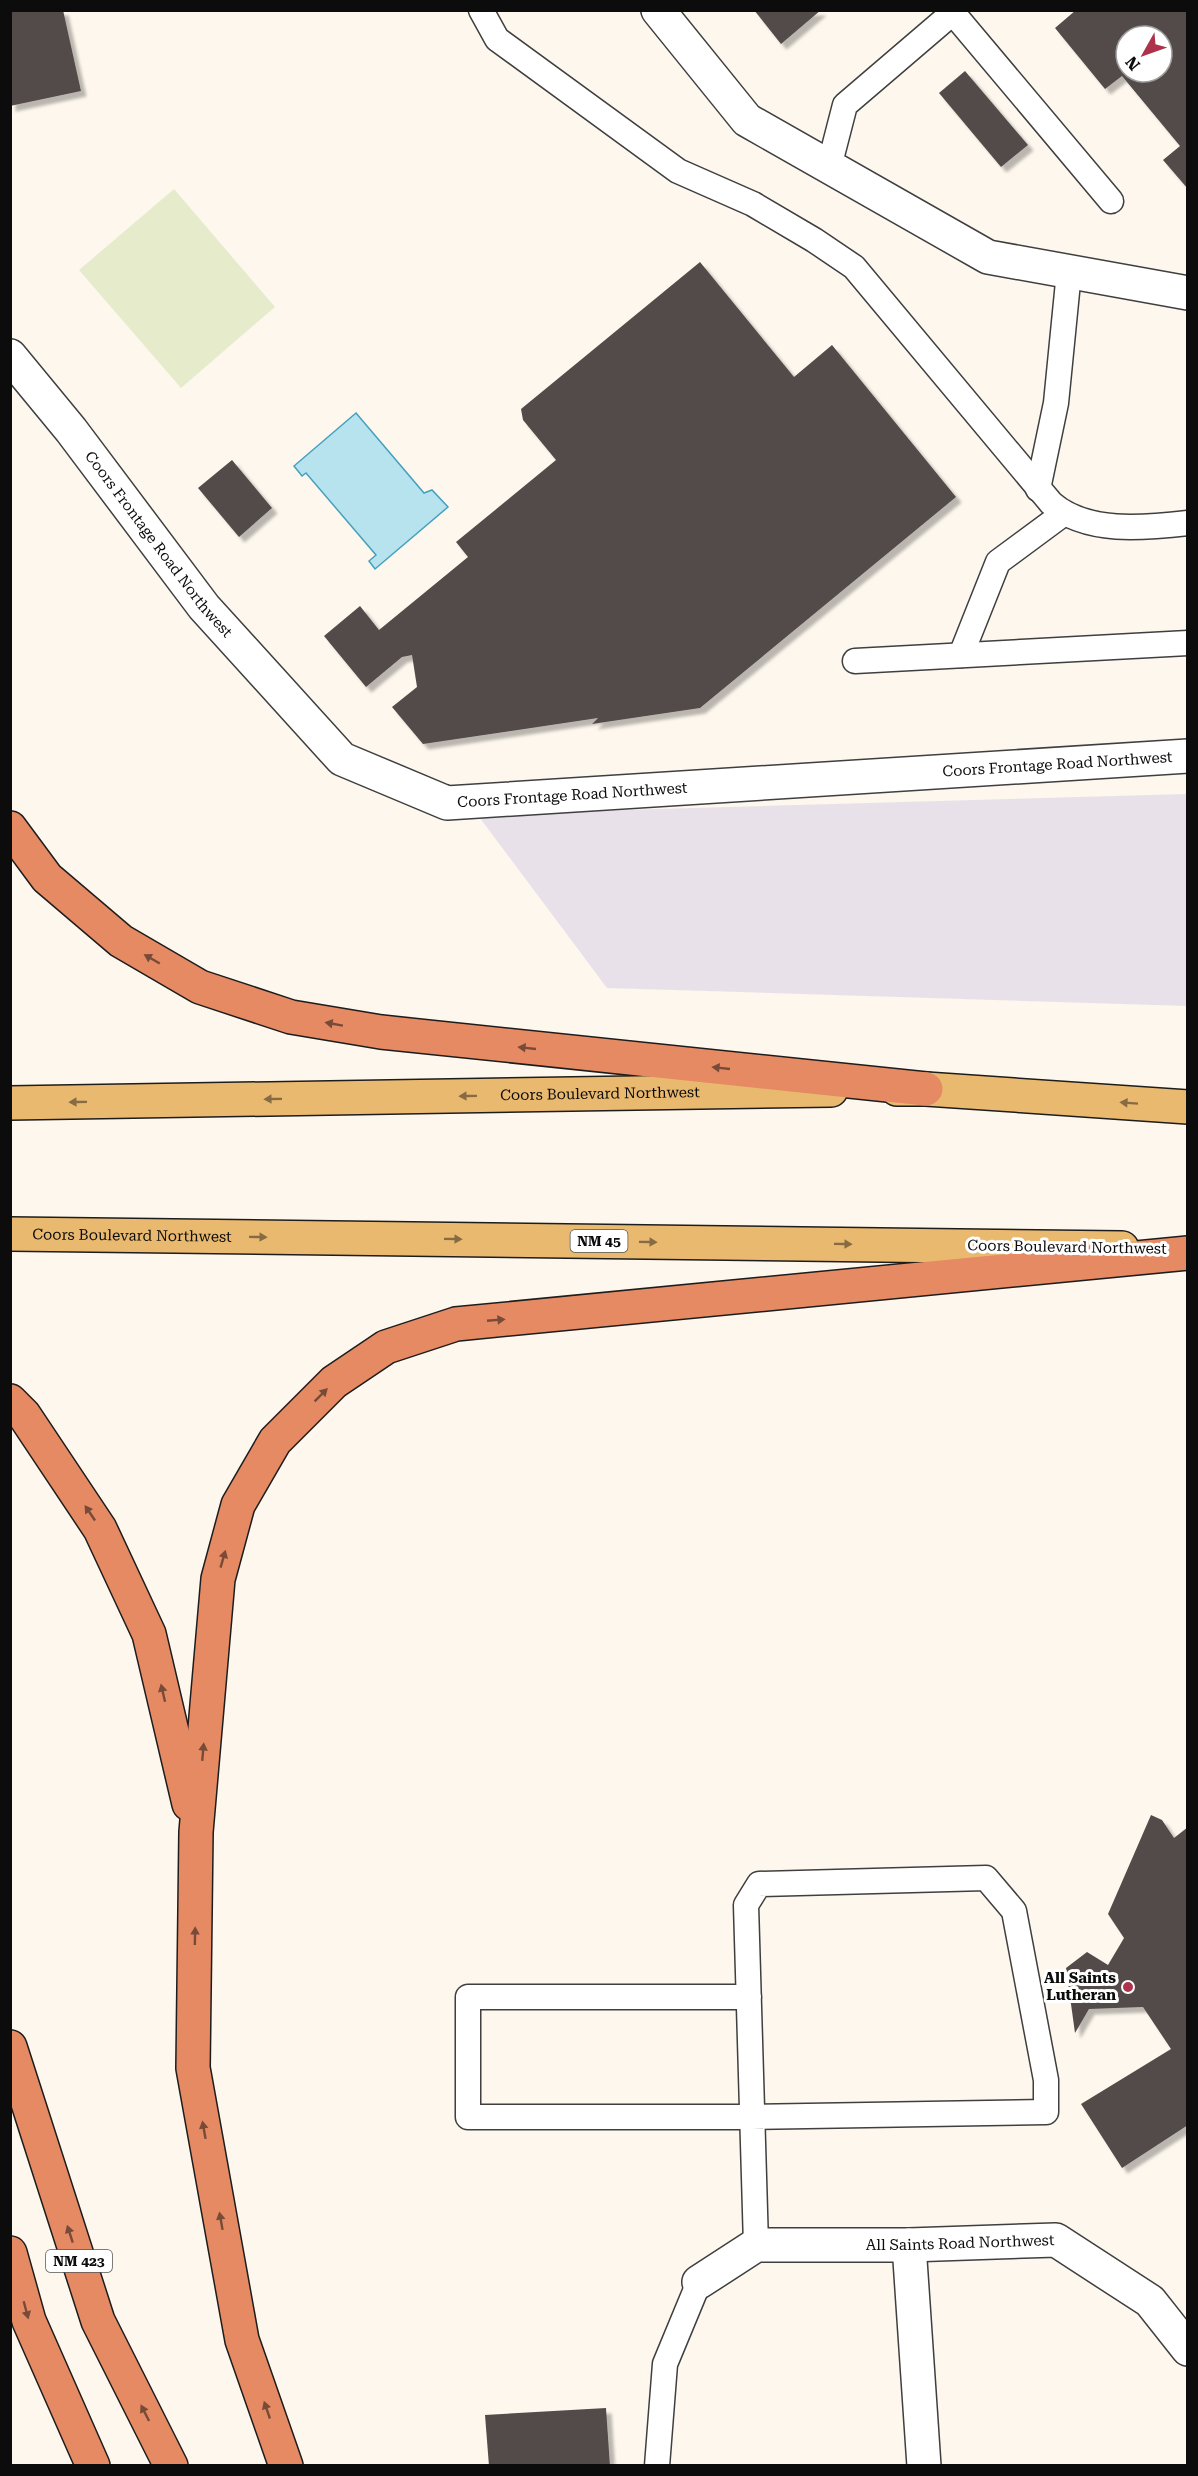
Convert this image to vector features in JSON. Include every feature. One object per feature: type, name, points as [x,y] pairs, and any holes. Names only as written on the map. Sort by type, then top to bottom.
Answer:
[{"type":"highway","points":[[10,828],[47,878],[121,941],[200,987],[291,1017],[381,1032],[926,1089]]},
{"type":"highway","points":[[286,2466],[242,2340],[193,2068],[196,1832],[218,1579],[238,1505],[275,1441],[334,1382],[386,1347],[456,1324],[1188,1251]]},
{"type":"highway","points":[[10,1401],[24,1415],[100,1529],[149,1634],[196,1832]]},
{"type":"highway","name":"NM 423","points":[[10,2048],[98,2321],[171,2466]]},
{"type":"highway","points":[[10,2253],[29,2320],[93,2466]]},
{"type":"main road","name":"Coors Boulevard Northwest","points":[[10,1103],[926,1089],[1188,1107]]},
{"type":"main road","name":"Coors Boulevard Northwest","points":[[10,1234],[1188,1251]]},
{"type":"street","points":[[658,10],[747,120],[988,257],[1188,294]]},
{"type":"street","name":"Coors Frontage Road Northwest","points":[[10,356],[71,429],[204,607],[342,759],[447,803],[1188,756]]},
{"type":"street","name":"All Saints Road Northwest","points":[[756,2245],[909,2245],[1056,2240],[1150,2301],[1188,2349]]},
{"type":"street","points":[[699,2282],[756,2245]]},
{"type":"street","points":[[909,2245],[924,2466]]},
{"type":"lane","points":[[481,10],[497,39],[678,171],[753,204],[854,267],[1038,489],[1063,514],[1106,526],[1188,523]]},
{"type":"lane","points":[[829,167],[845,105],[954,12],[1111,201]]},
{"type":"lane","points":[[1038,489],[1056,403],[1069,272]]},
{"type":"lane","points":[[961,655],[998,562],[1063,514]]},
{"type":"lane","points":[[855,661],[1188,643]]},
{"type":"lane","points":[[749,1997],[468,1997],[468,2117],[752,2117],[1046,2112],[1046,2080],[1014,1911],[986,1878],[759,1884],[746,1905],[749,1997],[752,2117],[756,2245]]},
{"type":"lane","points":[[657,2466],[665,2364],[699,2282]]},
{"type":"shaded area","points":[[1187,794],[1187,1006],[607,988],[477,814]]},
{"type":"green space","points":[[174,189],[275,307],[181,388],[79,270]]},
{"type":"water","points":[[356,413],[424,493],[432,490],[448,507],[375,569],[369,561],[376,555],[306,473],[302,476],[294,466]]},
{"type":"building","points":[[10,10],[63,10],[81,91],[10,106]]},
{"type":"building","points":[[754,10],[821,10],[781,44]]},
{"type":"building","points":[[1076,10],[1188,10],[1188,189],[1163,160],[1180,146],[1129,84],[1174,84],[1174,24],[1114,24],[1114,82],[1105,89],[1055,28]]},
{"type":"building","points":[[965,71],[1028,145],[1001,167],[939,93]]},
{"type":"building","points":[[700,262],[794,377],[832,345],[956,497],[700,708],[592,724],[598,718],[423,744],[392,707],[417,687],[412,655],[402,657],[366,687],[324,636],[360,606],[379,630],[468,557],[456,542],[556,460],[523,420],[521,409]]},
{"type":"building","points":[[232,460],[272,508],[239,537],[198,488]]},
{"type":"building","name":"All Saints Lutheran","points":[[1151,1815],[1162,1820],[1174,1838],[1188,1827],[1188,2125],[1122,2168],[1081,2104],[1171,2049],[1143,2007],[1089,2009],[1075,2033],[1066,1968],[1087,1952],[1108,1965],[1124,1938],[1108,1914]]},
{"type":"building","points":[[606,2408],[610,2466],[489,2466],[485,2415]]},
{"type":"place","name":"All Saints Lutheran","points":[[1128,1987]]}]
